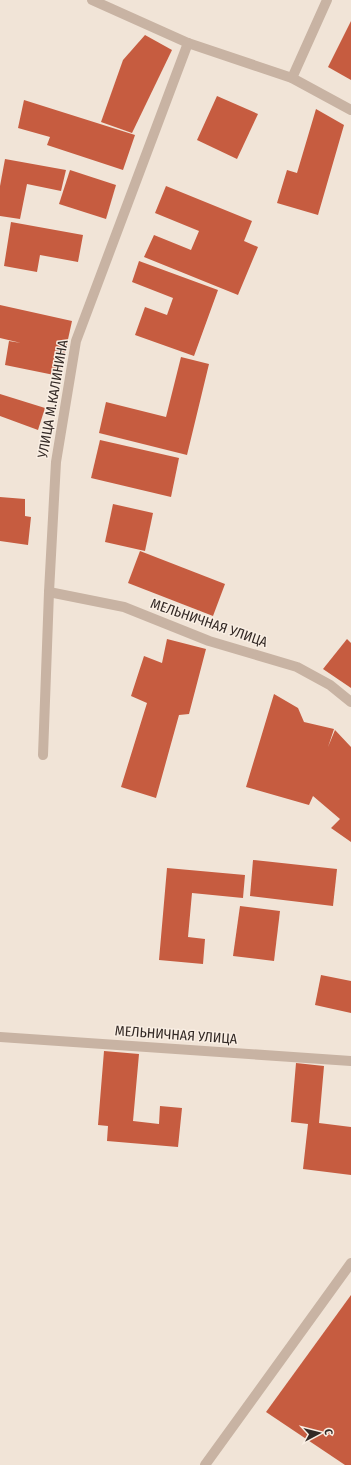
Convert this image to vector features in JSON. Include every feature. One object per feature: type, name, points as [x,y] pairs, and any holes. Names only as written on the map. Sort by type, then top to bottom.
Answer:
[{"type":"street","points":[[92,0],[188,43],[292,78],[351,110]]},
{"type":"street","points":[[292,78],[327,0]]},
{"type":"street","name":"УЛИЦА М.КАЛИНИНА","points":[[43,755],[49,592],[56,462],[76,341],[188,43]]},
{"type":"street","name":"МЕЛЬНИЧНАЯ УЛИЦА","points":[[49,592],[124,607],[209,641],[297,667],[330,685],[351,702]]},
{"type":"street","name":"МЕЛЬНИЧНАЯ УЛИЦА","points":[[0,1037],[351,1062]]},
{"type":"street","points":[[205,1465],[351,1263]]},
{"type":"building","points":[[351,21],[351,80],[328,67]]},
{"type":"building","points":[[145,35],[172,50],[132,133],[101,122],[123,60]]},
{"type":"building","points":[[217,96],[258,114],[237,159],[197,140]]},
{"type":"building","points":[[24,100],[135,135],[123,170],[47,145],[50,137],[18,128]]},
{"type":"building","points":[[316,109],[344,125],[318,215],[277,203],[287,170],[297,173]]},
{"type":"building","points":[[5,159],[66,170],[61,191],[27,184],[20,219],[0,216],[0,186]]},
{"type":"building","points":[[70,170],[116,185],[106,219],[59,204]]},
{"type":"building","points":[[166,186],[252,221],[244,241],[258,247],[238,295],[144,257],[154,235],[191,250],[199,231],[155,213]]},
{"type":"building","points":[[11,222],[83,235],[78,262],[40,255],[37,272],[4,266]]},
{"type":"building","points":[[139,261],[218,290],[194,356],[135,335],[145,307],[167,315],[173,298],[132,282]]},
{"type":"building","points":[[0,305],[72,321],[65,353],[63,353],[59,376],[5,365],[9,341],[21,343],[0,338]]},
{"type":"building","points":[[181,357],[209,364],[187,455],[99,433],[106,402],[166,417]]},
{"type":"building","points":[[0,394],[45,408],[38,430],[0,416]]},
{"type":"building","points":[[100,440],[179,458],[171,497],[91,478]]},
{"type":"building","points":[[0,497],[25,499],[25,516],[31,517],[28,545],[0,541]]},
{"type":"building","points":[[113,504],[153,513],[145,551],[105,542]]},
{"type":"building","points":[[140,551],[225,584],[213,616],[128,583]]},
{"type":"building","points":[[167,639],[206,649],[189,714],[179,715],[156,798],[121,787],[147,703],[131,696],[144,656],[162,663]]},
{"type":"building","points":[[347,639],[351,643],[351,688],[323,669]]},
{"type":"building","points":[[274,694],[298,708],[304,722],[334,729],[328,747],[335,730],[351,747],[351,842],[331,828],[340,819],[313,796],[309,805],[246,787]]},
{"type":"building","points":[[253,860],[337,869],[333,906],[250,896]]},
{"type":"building","points":[[167,868],[245,875],[243,898],[192,893],[188,937],[205,939],[203,964],[159,960]]},
{"type":"building","points":[[240,906],[280,911],[274,961],[233,956]]},
{"type":"building","points":[[321,975],[351,981],[351,1013],[315,1005]]},
{"type":"building","points":[[104,1051],[139,1054],[133,1121],[159,1124],[160,1106],[182,1108],[178,1147],[107,1141],[108,1126],[98,1125]]},
{"type":"building","points":[[296,1063],[324,1066],[319,1123],[351,1127],[351,1175],[303,1169],[308,1124],[291,1122]]},
{"type":"building","points":[[351,1295],[351,1465],[345,1465],[266,1412]]}]
